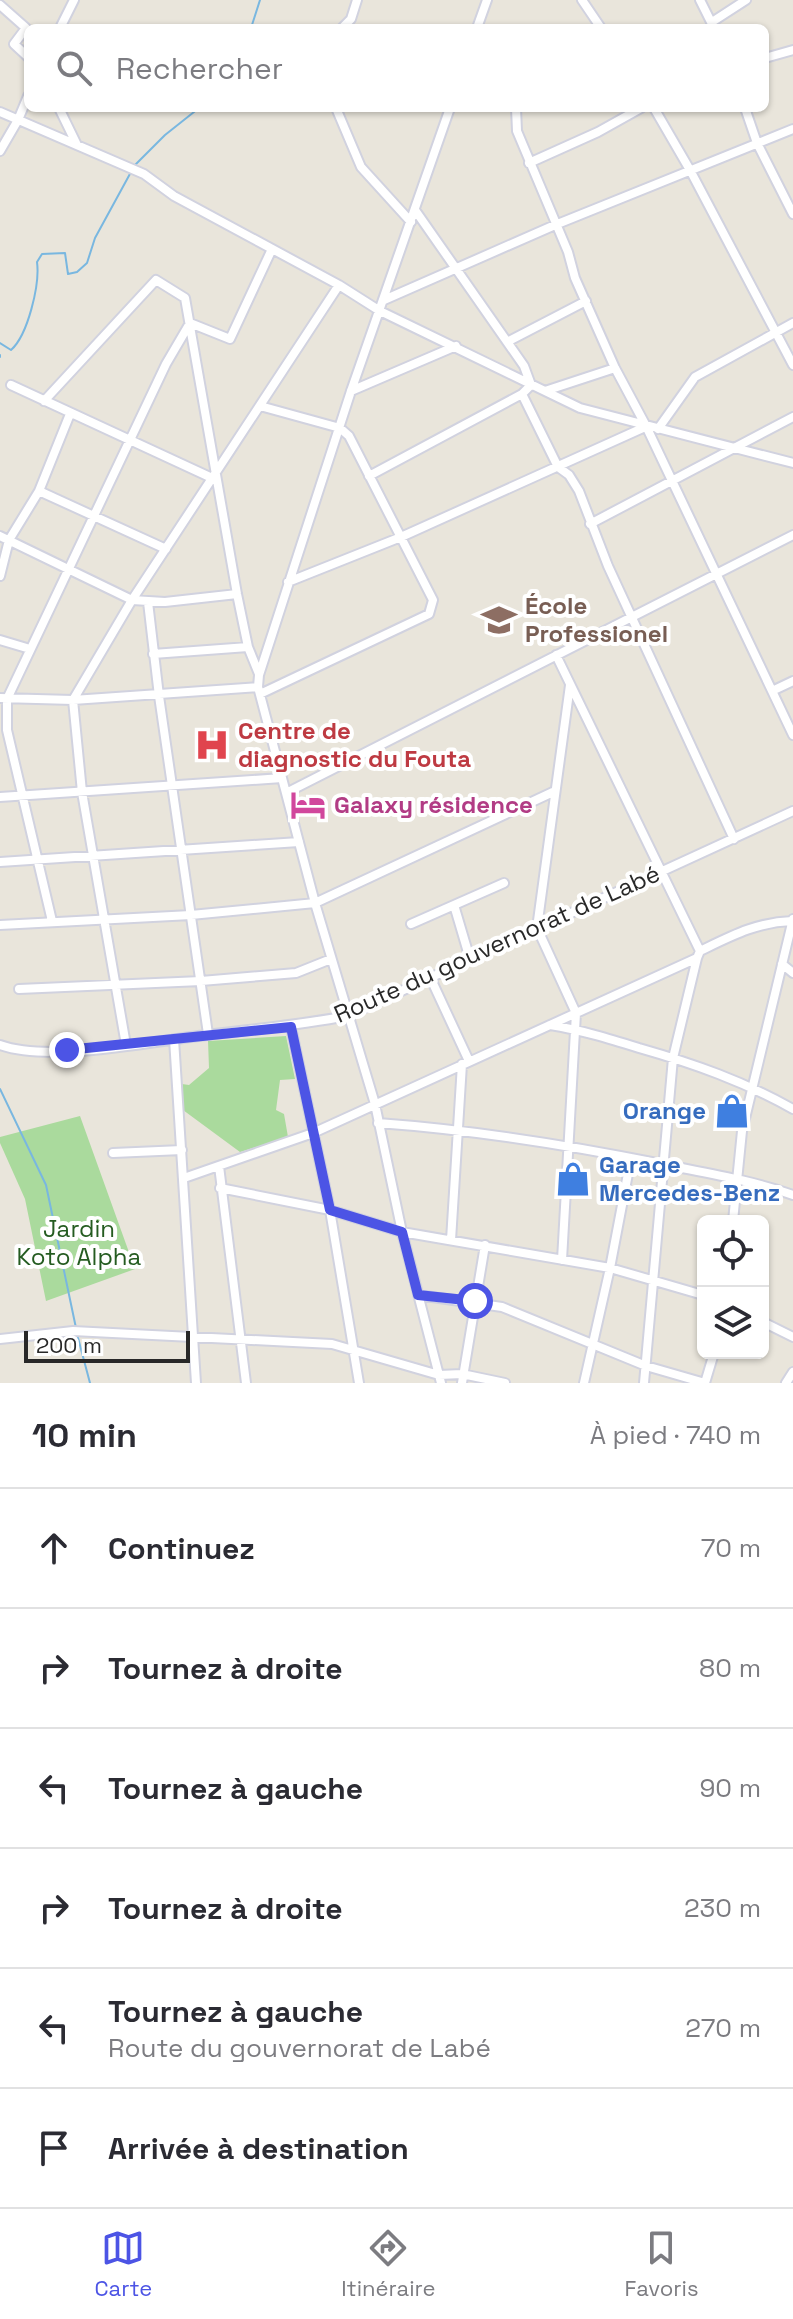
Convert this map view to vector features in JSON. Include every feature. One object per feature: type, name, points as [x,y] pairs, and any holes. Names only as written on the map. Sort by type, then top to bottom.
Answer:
[{"type":"street","points":[[62,24],[74,0]]},
{"type":"street","points":[[346,24],[351,19],[357,0]]},
{"type":"street","points":[[478,24],[487,0]]},
{"type":"street","points":[[582,0],[598,24]]},
{"type":"street","points":[[700,0],[712,24]]},
{"type":"street","points":[[714,24],[746,0]]},
{"type":"street","points":[[0,5],[24,26]]},
{"type":"street","points":[[24,31],[14,44],[24,53]]},
{"type":"street","points":[[769,57],[793,50]]},
{"type":"street","points":[[0,151],[24,106]]},
{"type":"street","points":[[0,112],[144,174],[174,196],[339,285],[380,311],[580,408],[793,463]]},
{"type":"street","points":[[61,112],[78,146]]},
{"type":"street","points":[[338,112],[361,167],[411,222]]},
{"type":"street","points":[[440,1379],[402,1232],[375,1104],[315,903],[259,691],[259,675],[351,391],[449,112]]},
{"type":"street","points":[[516,112],[517,131],[529,163],[615,368],[646,426],[793,735]]},
{"type":"street","points":[[529,163],[634,112]]},
{"type":"street","points":[[656,112],[793,365]]},
{"type":"street","points":[[746,112],[757,143],[793,214]]},
{"type":"street","points":[[384,300],[555,225],[793,129]]},
{"type":"street","points":[[415,210],[524,366],[531,385]]},
{"type":"street","points":[[190,323],[230,339],[272,249]]},
{"type":"street","points":[[44,401],[156,280],[185,298],[237,594],[248,647],[259,675]]},
{"type":"street","points":[[126,1045],[82,792],[73,700],[132,600],[339,285]]},
{"type":"street","points":[[507,342],[586,301]]},
{"type":"street","points":[[52,921],[20,795],[3,698],[30,649],[166,364],[190,323]]},
{"type":"street","points":[[658,429],[695,377],[793,323]]},
{"type":"street","points":[[351,391],[456,346]]},
{"type":"street","points":[[545,391],[615,368]]},
{"type":"street","points":[[11,385],[214,476]]},
{"type":"street","points":[[369,476],[522,394],[531,385]]},
{"type":"street","points":[[522,394],[558,467],[574,481],[590,524],[734,839]]},
{"type":"street","points":[[3,698],[73,700],[259,691],[429,614],[433,600],[349,436],[340,428],[260,406]]},
{"type":"street","points":[[0,576],[9,540],[39,491],[70,414]]},
{"type":"street","points":[[590,524],[793,417]]},
{"type":"street","points":[[288,582],[401,537],[646,426]]},
{"type":"street","points":[[39,491],[166,549]]},
{"type":"street","points":[[286,793],[793,535]]},
{"type":"street","points":[[0,536],[132,600],[148,602],[237,594]]},
{"type":"street","points":[[148,602],[208,1034]]},
{"type":"street","points":[[0,640],[30,649]]},
{"type":"street","points":[[153,654],[248,647]]},
{"type":"street","points":[[556,655],[698,954],[673,1058],[644,1383]]},
{"type":"street","points":[[772,691],[793,681]]},
{"type":"street","points":[[562,1260],[576,1013],[537,928],[553,792],[570,685]]},
{"type":"street","points":[[0,797],[282,778]]},
{"type":"street","points":[[0,925],[191,915],[315,903],[553,792]]},
{"type":"street","name":"Route du gouvernorat de Labé","points":[[0,1045],[19,1052],[126,1045],[291,1027],[347,1016],[793,811]]},
{"type":"street","points":[[0,862],[299,842]]},
{"type":"street","points":[[411,924],[504,883]]},
{"type":"street","points":[[454,905],[470,959]]},
{"type":"street","points":[[184,1178],[313,1133],[576,1013],[747,928],[793,920],[742,1131],[734,1215]]},
{"type":"street","points":[[19,989],[201,981],[296,973],[331,959]]},
{"type":"street","points":[[782,964],[793,973]]},
{"type":"street","points":[[430,977],[466,1063],[451,1240]]},
{"type":"street","points":[[550,1024],[673,1058],[752,1086],[793,1109]]},
{"type":"street","points":[[291,1027],[330,1210],[359,1383]]},
{"type":"street","points":[[174,1039],[196,1383]]},
{"type":"street","points":[[378,1123],[458,1129],[631,1158],[737,1179],[793,1195]]},
{"type":"street","points":[[113,1153],[182,1150]]},
{"type":"street","points":[[584,1383],[631,1158]]},
{"type":"street","points":[[219,1166],[246,1383]]},
{"type":"street","points":[[220,1188],[330,1210],[402,1232],[610,1268],[697,1293]]},
{"type":"street","points":[[462,1379],[485,1245]]},
{"type":"street","points":[[418,1295],[502,1307],[646,1366],[705,1383],[712,1359]]},
{"type":"street","points":[[769,1325],[793,1337]]},
{"type":"street","points":[[0,1339],[73,1331],[332,1344],[440,1379],[505,1383]]},
{"type":"street","points":[[786,1383],[793,1372]]},
{"type":"green space","points":[[286,1036],[295,1079],[280,1080],[276,1110],[284,1114],[288,1137],[240,1152],[183,1110],[182,1084],[189,1085],[209,1068],[208,1041]]},
{"type":"green space","name":"Jardin Koto Alpha","points":[[80,1116],[135,1269],[46,1301],[25,1199],[0,1137]]},
{"type":"waterway","points":[[252,24],[260,0]]},
{"type":"waterway","points":[[134,166],[194,112]]},
{"type":"waterway","points":[[0,343],[11,350],[23,333],[35,296],[37,262],[42,254],[65,253],[68,274],[77,272],[87,263],[95,238],[131,172]]},
{"type":"waterway","points":[[0,1089],[46,1185],[76,1328]]},
{"type":"waterway","points":[[77,1334],[90,1383]]},
{"type":"place","name":"École Professionel","points":[[499,620]]},
{"type":"place","name":"Centre de diagnostic du Fouta","points":[[212,745]]},
{"type":"place","name":"Galaxy résidence","points":[[308,805]]},
{"type":"place","name":"Orange","points":[[732,1111]]},
{"type":"place","name":"Garage Mercedes-Benz","points":[[573,1179]]},
{"type":"route","points":[[67,1050],[291,1027],[330,1210],[402,1232],[418,1295],[475,1301]]}]
